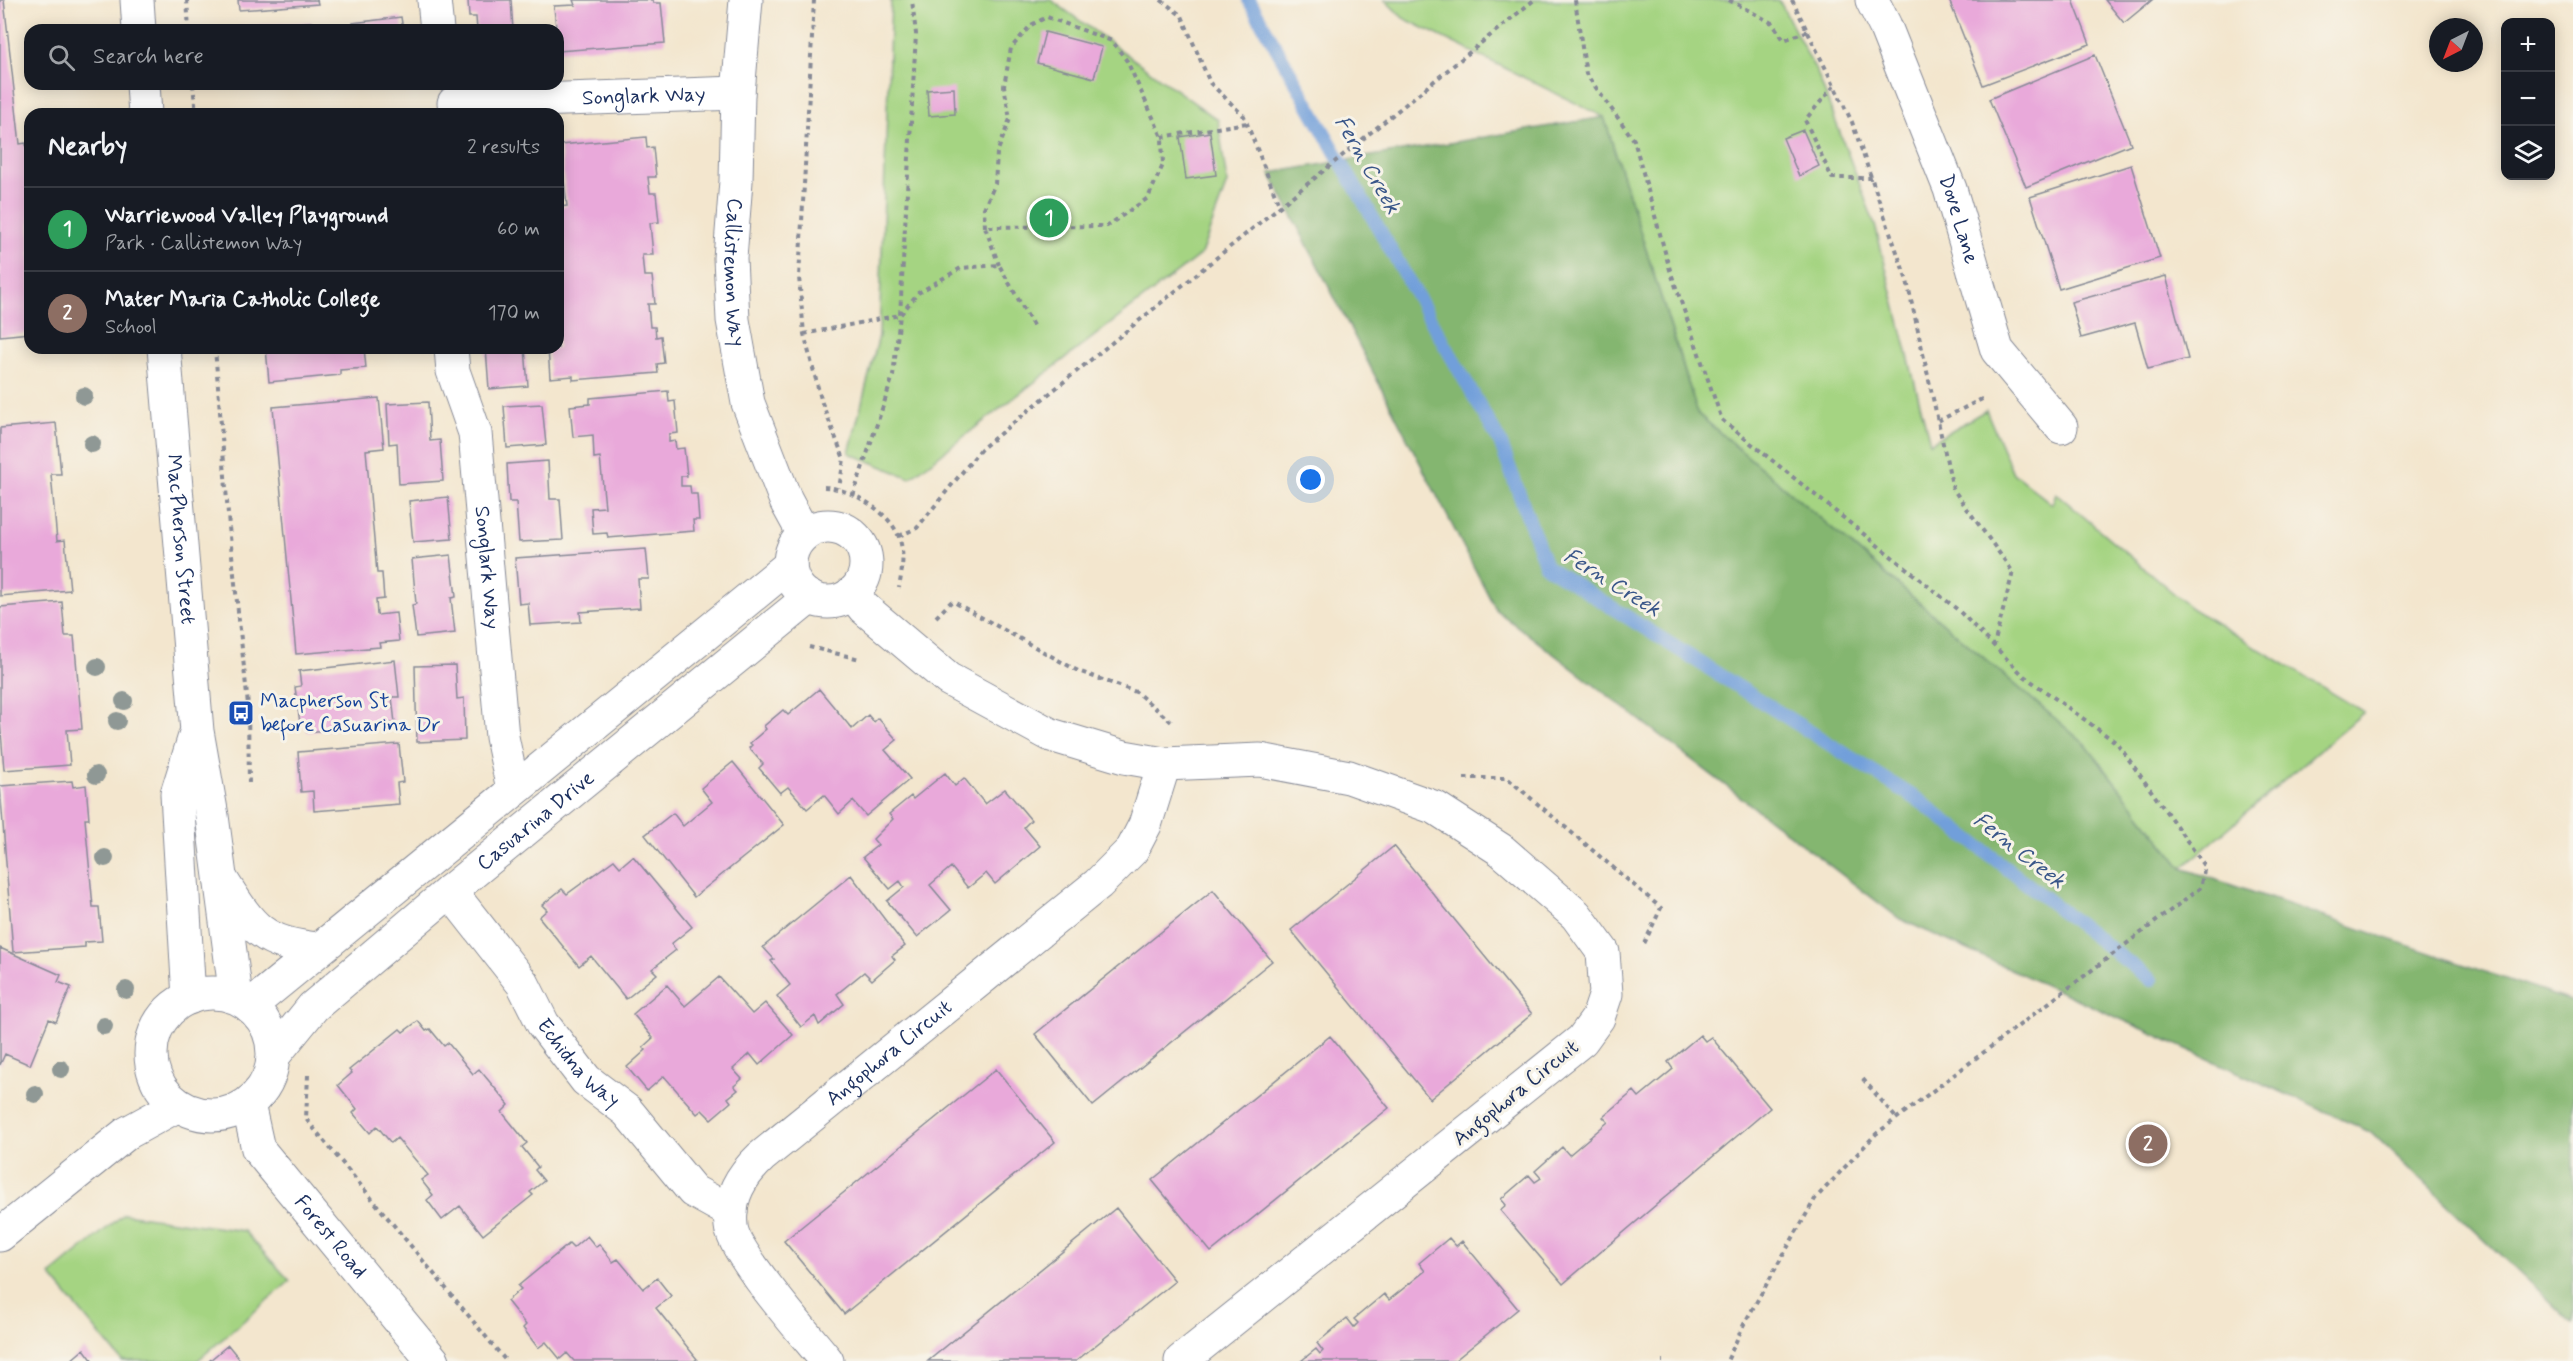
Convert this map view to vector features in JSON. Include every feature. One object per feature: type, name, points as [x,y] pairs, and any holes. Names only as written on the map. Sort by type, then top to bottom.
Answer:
[{"type":"street","points":[[137,0],[139,24]]},
{"type":"street","points":[[434,0],[436,24]]},
{"type":"street","name":"Callistemon Way","points":[[746,0],[738,93],[736,181],[730,258],[733,321],[747,403],[786,501],[804,534]]},
{"type":"street","name":"Dove Lane","points":[[1872,0],[1885,26],[1950,189],[1997,350],[2061,427]]},
{"type":"street","points":[[144,90],[145,108]]},
{"type":"street","name":"Songlark Way","points":[[451,100],[738,93]]},
{"type":"street","name":"MacPherson Street","points":[[165,354],[197,731],[243,1001]]},
{"type":"street","name":"Songlark Way","points":[[452,354],[453,370],[474,433],[502,737],[513,789]]},
{"type":"street","points":[[829,526],[852,535],[861,545],[865,571],[860,583],[852,593],[832,602],[810,597],[795,584],[790,565],[796,543],[804,534],[816,528],[829,526]]},
{"type":"street","name":"Casuarina Drive","points":[[243,1001],[319,949],[790,565]]},
{"type":"street","name":"Angophora Circuit","points":[[852,593],[864,608],[948,679],[1051,735],[1124,757],[1164,764],[1260,760],[1348,777],[1436,808],[1502,850],[1576,915],[1603,952],[1606,994],[1598,1018],[1582,1040],[1181,1361]]},
{"type":"street","name":"Casuarina Drive","points":[[274,1055],[313,1007],[450,891],[810,597]]},
{"type":"street","name":"MacPherson Street","points":[[189,998],[177,794],[197,731]]},
{"type":"street","name":"Angophora Circuit","points":[[827,1361],[741,1251],[730,1228],[737,1186],[746,1171],[760,1156],[1098,884],[1132,850],[1145,825],[1164,764]]},
{"type":"street","points":[[221,879],[246,919],[269,938],[291,947],[319,949]]},
{"type":"street","name":"Echidna Way","points":[[450,891],[523,984],[543,1024],[586,1080],[627,1111],[693,1191],[731,1212]]},
{"type":"street","points":[[204,993],[243,1001],[263,1020],[271,1036],[274,1055],[270,1074],[262,1090],[248,1104],[232,1112],[213,1115],[195,1113],[178,1105],[164,1092],[155,1076],[151,1057],[153,1038],[160,1021],[172,1007],[189,998],[204,993]]},
{"type":"street","name":"Forest Road","points":[[248,1104],[258,1149],[433,1361]]},
{"type":"street","points":[[0,1235],[128,1133],[178,1105]]},
{"type":"path","points":[[187,0],[189,24]]},
{"type":"path","points":[[814,0],[799,277],[804,334],[822,403],[844,459],[839,488]]},
{"type":"path","points":[[853,496],[893,376],[900,315],[916,34],[912,0]]},
{"type":"path","points":[[1161,0],[1182,16],[1210,83],[1244,116],[1280,207]]},
{"type":"path","points":[[899,536],[917,528],[981,449],[1456,66],[1534,0]]},
{"type":"path","points":[[1575,0],[1586,74],[1634,140],[1670,270],[1722,420],[1941,596],[2024,676],[2117,743],[2205,866],[2200,888],[1876,1134],[1815,1199],[1744,1324],[1727,1361]]},
{"type":"path","points":[[1729,0],[1772,23],[1784,40],[1808,31]]},
{"type":"path","points":[[1792,0],[1852,122],[1907,281],[1953,489],[2013,572],[1994,645]]},
{"type":"path","points":[[985,227],[1107,226],[1148,198],[1163,165],[1162,137],[1127,61],[1112,41],[1047,17],[1031,25],[1011,48],[1004,86],[1010,119],[998,153],[995,184],[984,208],[985,227],[999,265],[1035,329]]},
{"type":"path","points":[[1834,86],[1805,120],[1832,178],[1872,178]]},
{"type":"path","points":[[194,90],[196,108]]},
{"type":"path","points":[[1162,137],[1247,123]]},
{"type":"path","points":[[804,334],[900,315],[918,293],[961,268],[999,265]]},
{"type":"path","points":[[215,354],[229,527],[248,705],[249,791]]},
{"type":"path","points":[[1938,421],[2021,380]]},
{"type":"path","points":[[1863,1079],[1897,1119]]},
{"type":"green space","points":[[891,0],[1051,0],[1218,120],[1227,183],[1201,254],[910,478],[849,453],[879,336]]},
{"type":"green space","points":[[1385,0],[1779,0],[1818,75],[1875,225],[1930,443],[1986,410],[2013,473],[2052,504],[2056,493],[2191,608],[2364,712],[2182,868],[2086,745],[1698,414],[1604,117],[1403,18]]},
{"type":"green space","points":[[1604,117],[1698,414],[2086,745],[2182,868],[2573,1002],[2573,1324],[2372,1133],[1900,919],[1496,610],[1270,173]]},
{"type":"green space","points":[[124,1214],[244,1231],[290,1281],[197,1361],[122,1361],[50,1275]]},
{"type":"building","points":[[0,0],[4,0],[20,144],[24,143],[24,334],[0,336]]},
{"type":"building","points":[[238,0],[317,0],[318,4],[239,10]]},
{"type":"building","points":[[468,0],[511,0],[513,24],[477,24],[476,17],[469,17]]},
{"type":"building","points":[[573,0],[653,0],[653,3],[661,3],[665,43],[564,51],[564,24],[556,24],[554,6],[575,5]]},
{"type":"building","points":[[1949,0],[2073,0],[2090,44],[1983,85]]},
{"type":"building","points":[[2105,0],[2152,0],[2124,23]]},
{"type":"building","points":[[401,17],[402,24],[353,24]]},
{"type":"building","points":[[311,22],[311,24],[281,24]]},
{"type":"building","points":[[1045,32],[1102,47],[1094,78],[1037,63]]},
{"type":"building","points":[[2095,55],[2131,144],[2026,187],[1989,99]]},
{"type":"building","points":[[954,88],[955,114],[929,116],[927,90]]},
{"type":"building","points":[[1803,130],[1819,166],[1799,176],[1783,138]]},
{"type":"building","points":[[1210,132],[1216,175],[1186,179],[1180,137]]},
{"type":"building","points":[[646,137],[647,148],[653,147],[656,177],[648,177],[650,193],[656,193],[659,222],[650,223],[653,255],[642,255],[644,276],[652,276],[655,304],[648,304],[650,327],[655,327],[656,337],[661,336],[664,363],[657,364],[658,373],[573,380],[573,376],[550,378],[548,354],[564,354],[564,206],[567,206],[564,145]]},
{"type":"building","points":[[2131,165],[2160,258],[2059,289],[2030,197]]},
{"type":"building","points":[[2166,276],[2188,359],[2148,369],[2135,323],[2081,338],[2071,302]]},
{"type":"building","points":[[267,354],[365,354],[366,368],[340,370],[340,375],[269,382]]},
{"type":"building","points":[[486,354],[525,354],[528,386],[489,389]]},
{"type":"building","points":[[668,391],[669,402],[675,401],[678,433],[669,434],[669,442],[675,441],[676,449],[684,448],[687,476],[681,476],[681,486],[690,486],[691,494],[697,494],[699,520],[693,520],[694,531],[608,538],[607,533],[593,534],[591,508],[605,507],[600,457],[594,458],[593,435],[573,437],[570,406],[590,404],[590,398]]},
{"type":"building","points":[[379,398],[384,448],[366,450],[377,573],[382,573],[384,599],[376,600],[377,615],[396,613],[399,641],[379,643],[380,647],[296,654],[273,407]]},
{"type":"building","points":[[428,402],[430,441],[440,440],[443,481],[399,484],[397,443],[389,444],[387,404]]},
{"type":"building","points":[[542,404],[546,445],[507,448],[504,406]]},
{"type":"building","points":[[56,423],[61,474],[51,474],[57,541],[65,540],[70,590],[0,596],[0,428]]},
{"type":"building","points":[[548,461],[550,499],[560,499],[563,540],[519,542],[516,502],[509,502],[507,464]]},
{"type":"building","points":[[448,497],[452,539],[413,542],[409,501]]},
{"type":"building","points":[[646,549],[649,579],[638,579],[640,608],[580,612],[581,622],[530,625],[528,603],[519,604],[515,558]]},
{"type":"building","points":[[451,555],[456,597],[451,598],[455,633],[416,637],[412,605],[416,604],[412,559]]},
{"type":"building","points":[[62,602],[65,636],[74,636],[82,729],[67,730],[70,765],[4,770],[0,720],[0,607]]},
{"type":"building","points":[[395,660],[399,697],[392,697],[395,723],[307,732],[306,722],[300,723],[295,687],[301,686],[299,671]]},
{"type":"building","points":[[455,665],[457,699],[464,698],[465,740],[417,742],[415,666]]},
{"type":"building","points":[[819,689],[852,729],[868,715],[874,722],[878,718],[897,740],[885,750],[910,779],[866,816],[853,801],[839,814],[824,795],[807,809],[788,787],[780,793],[759,768],[763,764],[749,748],[752,745],[750,743],[766,729],[764,726],[783,710],[788,715]]},
{"type":"building","points":[[399,744],[403,782],[397,783],[399,804],[314,811],[313,791],[301,792],[298,752]]},
{"type":"building","points":[[733,762],[784,825],[694,897],[645,835],[673,813],[683,826],[712,802],[701,788]]},
{"type":"building","points":[[945,773],[955,786],[964,778],[985,804],[1005,789],[1031,820],[1024,827],[1040,846],[995,884],[986,873],[968,888],[951,867],[930,885],[951,910],[917,937],[887,901],[904,887],[900,881],[890,889],[863,857],[878,845],[873,839],[893,819],[889,814],[911,796],[913,799]]},
{"type":"building","points":[[72,781],[73,787],[86,785],[89,819],[85,819],[93,907],[99,907],[102,941],[85,942],[85,947],[13,952],[0,786]]},
{"type":"building","points":[[1394,846],[1532,1014],[1430,1099],[1291,930]]},
{"type":"building","points":[[633,856],[692,927],[671,944],[676,950],[652,969],[657,974],[626,999],[591,956],[579,966],[539,917],[547,910],[542,905],[562,889],[567,894],[614,860],[620,867]]},
{"type":"building","points":[[851,875],[905,946],[892,956],[895,960],[872,980],[864,972],[837,994],[844,1004],[819,1025],[815,1016],[801,1027],[777,996],[790,985],[771,961],[774,959],[763,947]]},
{"type":"building","points":[[1213,890],[1272,961],[1093,1106],[1035,1034]]},
{"type":"building","points":[[0,948],[61,975],[58,982],[71,987],[56,1022],[49,1019],[30,1065],[5,1054],[0,1065]]},
{"type":"building","points":[[719,977],[752,1014],[765,1003],[793,1035],[759,1065],[750,1054],[733,1069],[742,1079],[734,1086],[738,1090],[728,1098],[731,1102],[711,1119],[702,1110],[697,1114],[664,1076],[647,1091],[627,1067],[646,1050],[643,1047],[653,1038],[633,1014],[667,985],[685,1006]]},
{"type":"building","points":[[418,1021],[426,1031],[430,1029],[444,1046],[448,1043],[473,1074],[479,1069],[509,1105],[502,1112],[527,1143],[522,1147],[538,1167],[535,1170],[544,1181],[530,1192],[533,1195],[483,1235],[460,1206],[442,1220],[427,1200],[433,1195],[421,1180],[428,1175],[397,1138],[391,1143],[377,1126],[370,1133],[353,1113],[357,1109],[338,1085],[352,1073],[349,1070],[400,1029],[403,1032]]},
{"type":"building","points":[[1700,1035],[1705,1041],[1711,1037],[1770,1108],[1563,1284],[1500,1210],[1506,1205],[1501,1199],[1529,1175],[1535,1182],[1541,1178],[1535,1171],[1562,1147],[1569,1155],[1608,1122],[1603,1117],[1634,1091],[1639,1097],[1673,1069],[1668,1062]]},
{"type":"building","points":[[1330,1036],[1389,1108],[1211,1252],[1152,1180]]},
{"type":"building","points":[[996,1069],[1055,1142],[844,1314],[784,1241]]},
{"type":"building","points":[[1116,1208],[1175,1281],[1076,1361],[928,1361]]},
{"type":"building","points":[[587,1236],[596,1247],[599,1244],[613,1262],[618,1259],[643,1289],[657,1278],[671,1296],[656,1308],[697,1359],[694,1361],[574,1361],[567,1353],[560,1359],[546,1342],[538,1348],[523,1328],[526,1325],[507,1301],[521,1289],[518,1286],[569,1244],[573,1248]]},
{"type":"building","points":[[1449,1238],[1456,1246],[1462,1241],[1518,1309],[1454,1361],[1301,1361],[1316,1349],[1320,1354],[1323,1351],[1317,1343],[1347,1318],[1354,1327],[1358,1323],[1354,1319],[1384,1294],[1389,1300],[1425,1271],[1419,1263]]},
{"type":"building","points":[[228,1345],[241,1361],[209,1361]]},
{"type":"building","points":[[84,1349],[93,1361],[70,1361]]},
{"type":"waterway","name":"Fern Creek","points":[[1249,0],[1500,442],[1546,566],[1920,801],[2151,980]]},
{"type":"place","name":"Warriewood Valley Playground","points":[[1049,218]]},
{"type":"place","name":"Macpherson St before Casuarina Dr","points":[[241,713]]},
{"type":"place","name":"Mater Maria Catholic College","points":[[2148,1144]]}]
